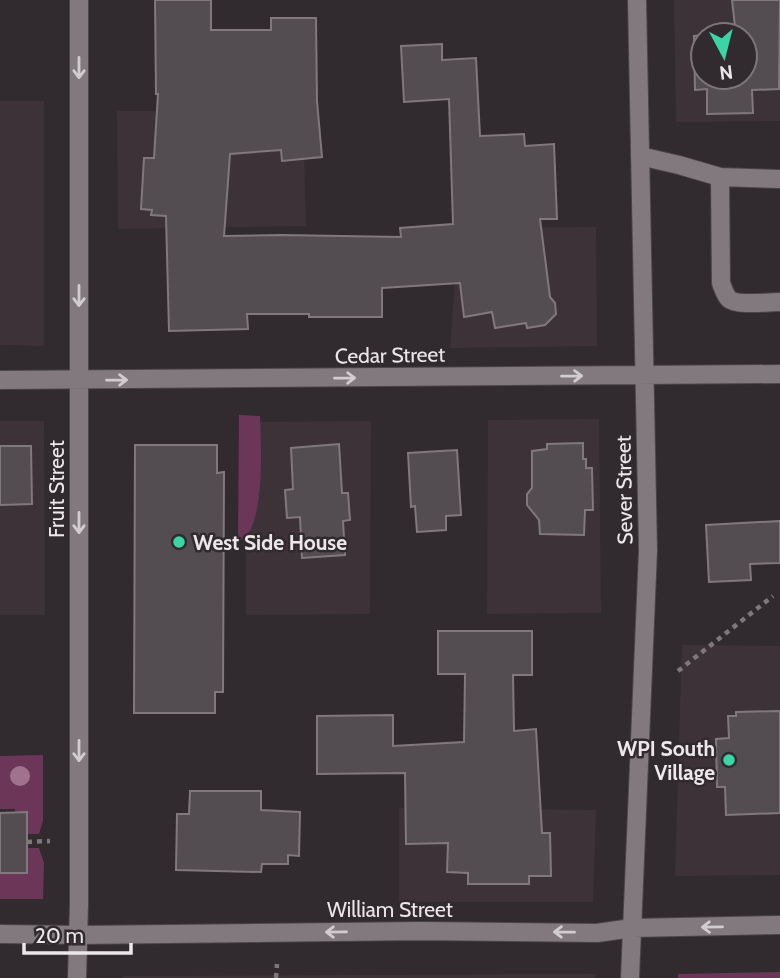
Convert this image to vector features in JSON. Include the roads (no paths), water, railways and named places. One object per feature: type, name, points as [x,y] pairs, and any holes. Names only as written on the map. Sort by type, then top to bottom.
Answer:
[{"type":"street","name":"Fruit Street","points":[[77,978],[79,0]]},
{"type":"street","name":"Sever Street","points":[[630,978],[648,558],[637,0]]},
{"type":"street","points":[[640,156],[720,177],[780,179]]},
{"type":"street","points":[[720,177],[721,283],[725,293],[730,300],[738,303],[780,302]]},
{"type":"street","name":"Cedar Street","points":[[0,380],[780,374]]},
{"type":"street","name":"William Street","points":[[0,934],[420,931],[597,933],[632,928],[780,925]]},
{"type":"place","name":"West Side House","points":[[179,542]]},
{"type":"place","name":"WPI South Village","points":[[729,760]]}]
